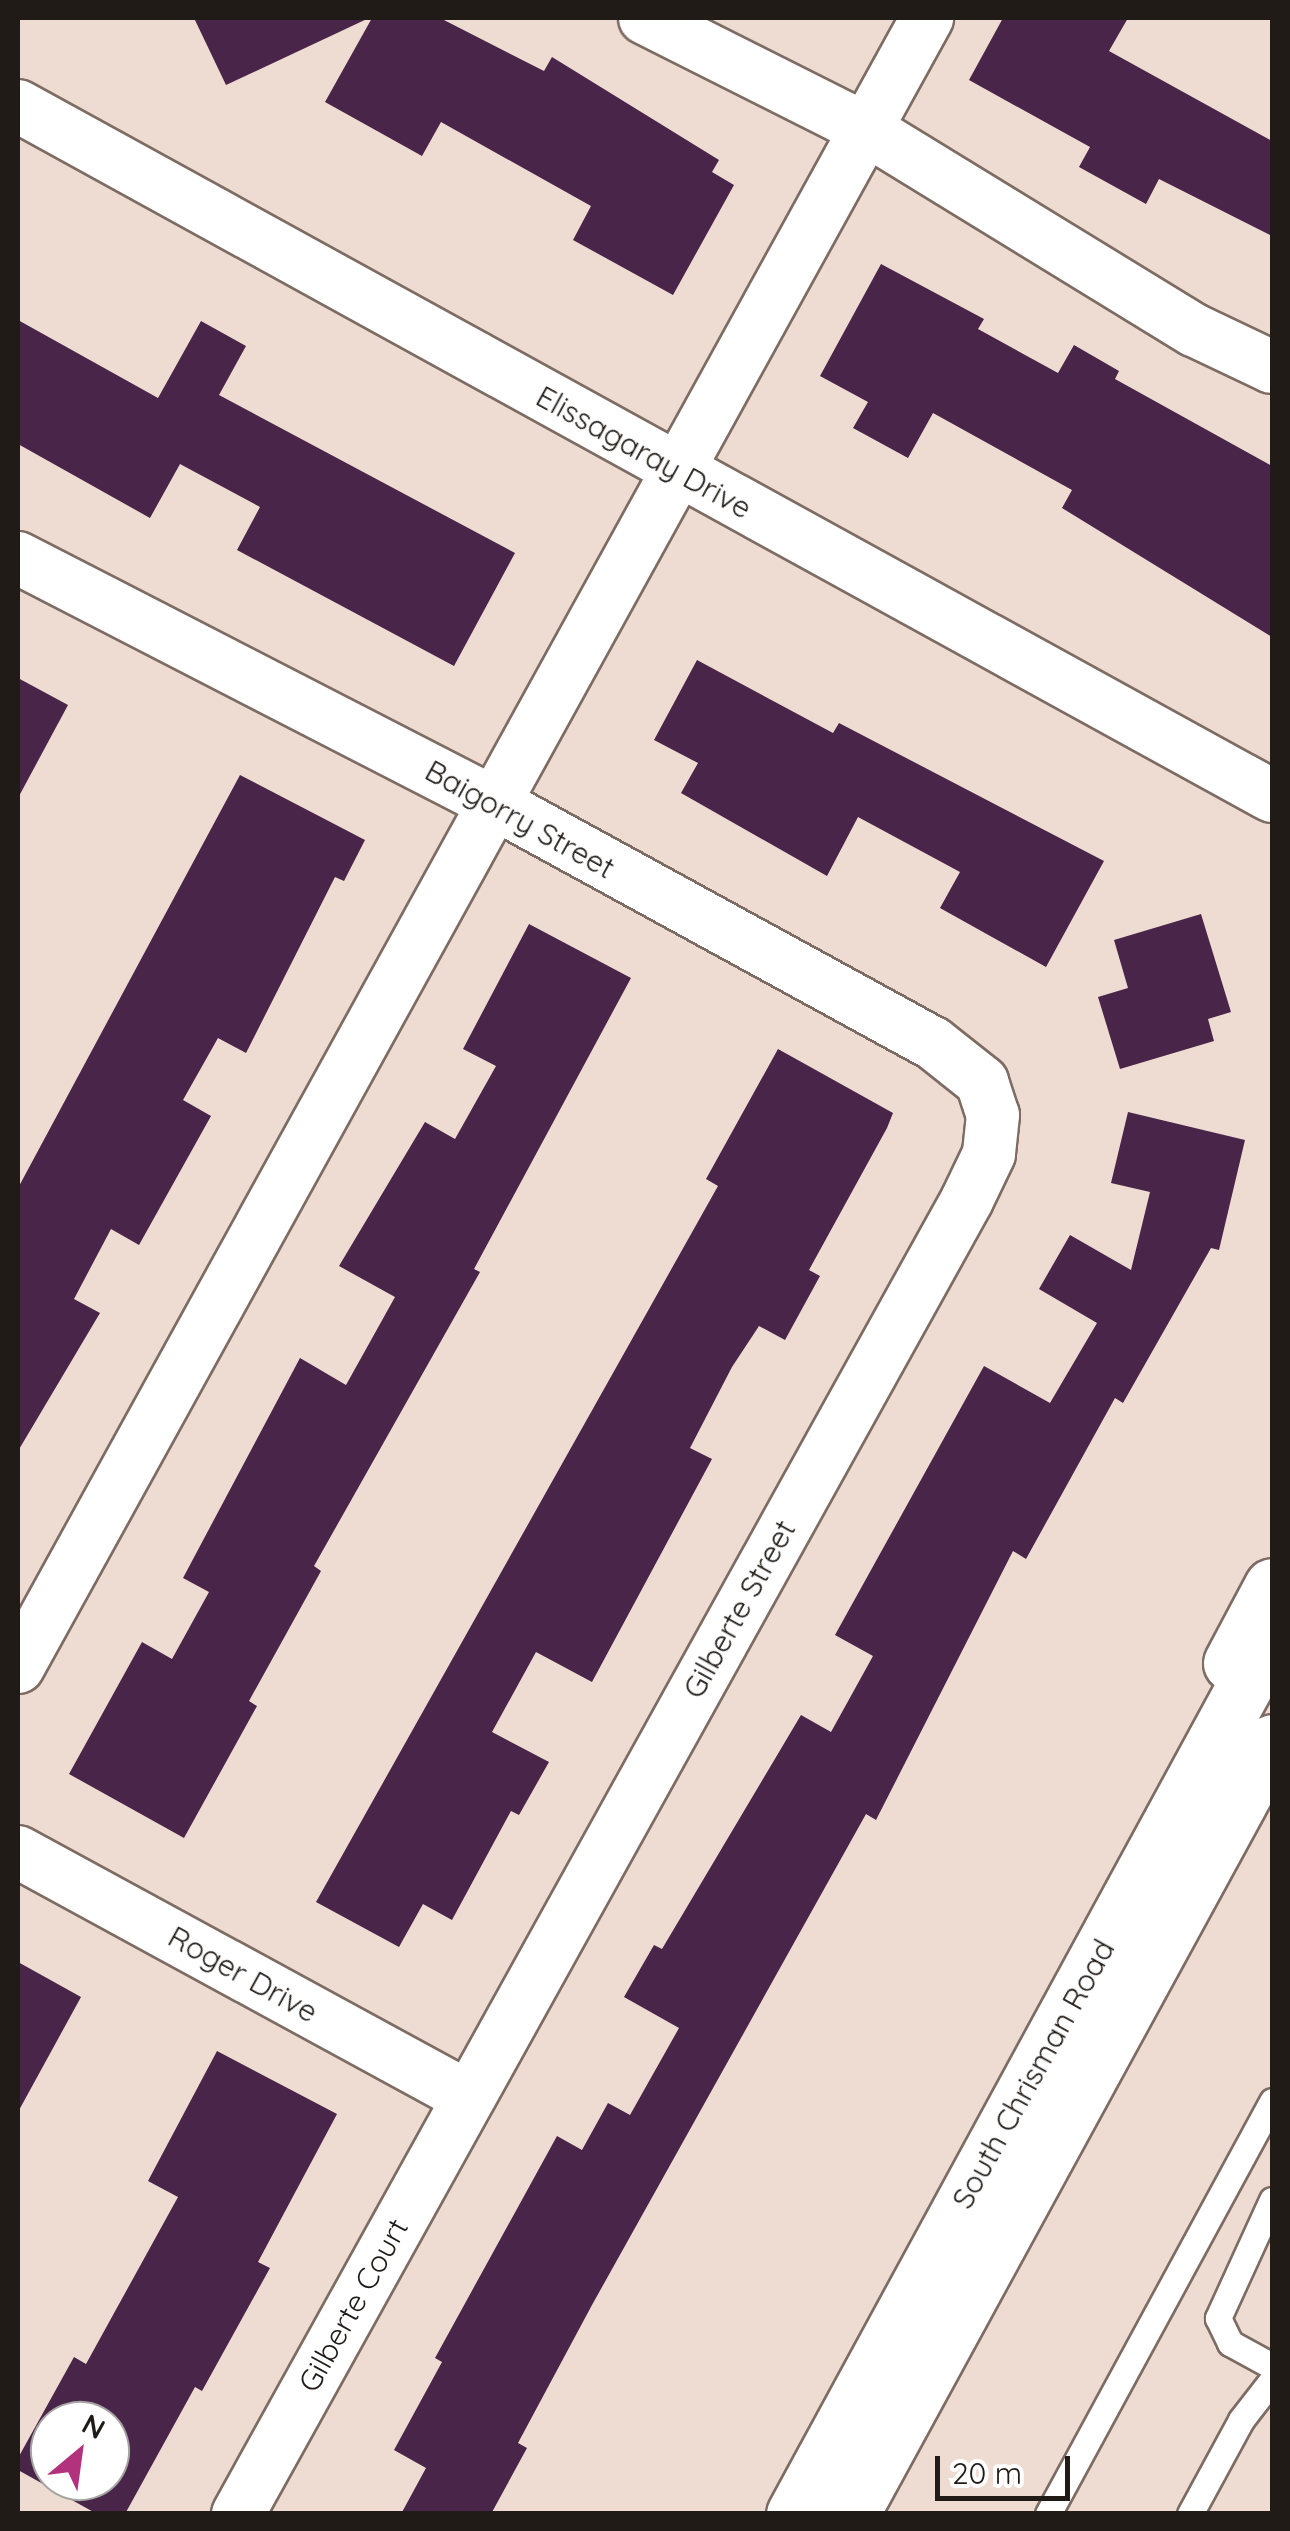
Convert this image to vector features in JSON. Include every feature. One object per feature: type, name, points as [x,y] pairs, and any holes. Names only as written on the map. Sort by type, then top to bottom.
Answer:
[{"type":"street","points":[[645,18],[864,128],[1194,330],[1272,367]]},
{"type":"street","points":[[18,1668],[927,18]]},
{"type":"street","name":"Elissagaray Drive","points":[[18,106],[1272,796]]},
{"type":"street","name":"Baigorry Street","points":[[18,558],[496,804],[933,1043],[982,1082],[993,1115]]},
{"type":"street","name":"Gilberte Street","points":[[468,2096],[967,1200],[989,1154],[993,1115]]},
{"type":"street","points":[[1143,1872],[1184,1749],[1272,1586]]},
{"type":"street","name":"South Chrisman Road","points":[[794,2514],[1272,1636]]},
{"type":"street","name":"South Chrisman Road","points":[[851,2514],[1272,1742]]},
{"type":"street","name":"Roger Drive","points":[[18,1852],[468,2096]]},
{"type":"street","name":"Gilberte Court","points":[[238,2514],[468,2096]]},
{"type":"lane","points":[[1048,2514],[1272,2102]]},
{"type":"lane","points":[[1272,2200],[1218,2318],[1230,2343],[1272,2366]]},
{"type":"lane","points":[[1190,2514],[1241,2420],[1272,2380]]},
{"type":"building","points":[[194,18],[369,18],[226,85]]},
{"type":"building","points":[[372,18],[440,18],[544,71],[552,57],[719,160],[712,172],[734,185],[673,295],[573,240],[591,206],[441,122],[422,156],[325,102]]},
{"type":"building","points":[[1003,18],[1128,18],[1109,51],[1272,141],[1272,236],[1159,179],[1146,204],[1079,167],[1090,147],[969,80]]},
{"type":"building","points":[[881,264],[984,319],[978,329],[1058,373],[1074,345],[1119,371],[1115,379],[1272,466],[1272,637],[1062,508],[1072,490],[933,413],[908,458],[853,428],[868,402],[820,376]]},
{"type":"building","points":[[18,320],[158,398],[201,321],[246,346],[219,395],[515,553],[454,666],[237,550],[260,507],[180,464],[150,518],[18,444]]},
{"type":"building","points":[[697,660],[833,733],[839,723],[1104,861],[1046,967],[940,908],[960,872],[858,817],[827,876],[681,793],[698,763],[654,740]]},
{"type":"building","points":[[18,678],[68,705],[18,798]]},
{"type":"building","points":[[240,775],[365,840],[344,881],[335,877],[246,1053],[218,1038],[183,1100],[211,1116],[139,1245],[111,1229],[74,1299],[100,1313],[18,1451],[18,1188]]},
{"type":"building","points":[[1201,914],[1231,1012],[1208,1019],[1214,1041],[1120,1069],[1098,997],[1128,988],[1114,940]]},
{"type":"building","points":[[529,924],[631,978],[474,1269],[480,1272],[314,1566],[321,1571],[249,1701],[257,1706],[184,1838],[69,1774],[142,1642],[172,1659],[209,1592],[183,1578],[300,1358],[346,1385],[395,1297],[339,1266],[425,1122],[455,1139],[496,1066],[463,1049]]},
{"type":"building","points":[[778,1049],[893,1113],[887,1128],[809,1270],[820,1276],[785,1340],[759,1326],[732,1367],[690,1448],[712,1459],[592,1682],[536,1652],[492,1732],[549,1762],[519,1815],[511,1811],[452,1920],[423,1904],[399,1947],[316,1902],[718,1186],[706,1179]]},
{"type":"building","points":[[1128,1112],[1245,1140],[1219,1250],[1211,1248],[1123,1403],[1115,1398],[1026,1559],[1013,1551],[876,1820],[866,1814],[592,2305],[518,2443],[527,2448],[491,2514],[401,2514],[426,2468],[394,2450],[442,2362],[435,2358],[557,2136],[582,2150],[608,2103],[630,2115],[679,2028],[624,1997],[654,1945],[662,1949],[801,1715],[831,1732],[873,1656],[835,1635],[984,1366],[1050,1403],[1097,1323],[1039,1289],[1070,1235],[1131,1270],[1150,1192],[1111,1183]]},
{"type":"building","points":[[18,1962],[81,1997],[18,2112]]},
{"type":"building","points":[[217,2051],[337,2114],[258,2262],[270,2268],[202,2391],[195,2387],[125,2514],[97,2514],[74,2501],[130,2501],[130,2401],[50,2401],[74,2357],[86,2364],[178,2197],[148,2181]]},
{"type":"building","points":[[30,2436],[30,2477],[18,2470],[18,2458]]}]
